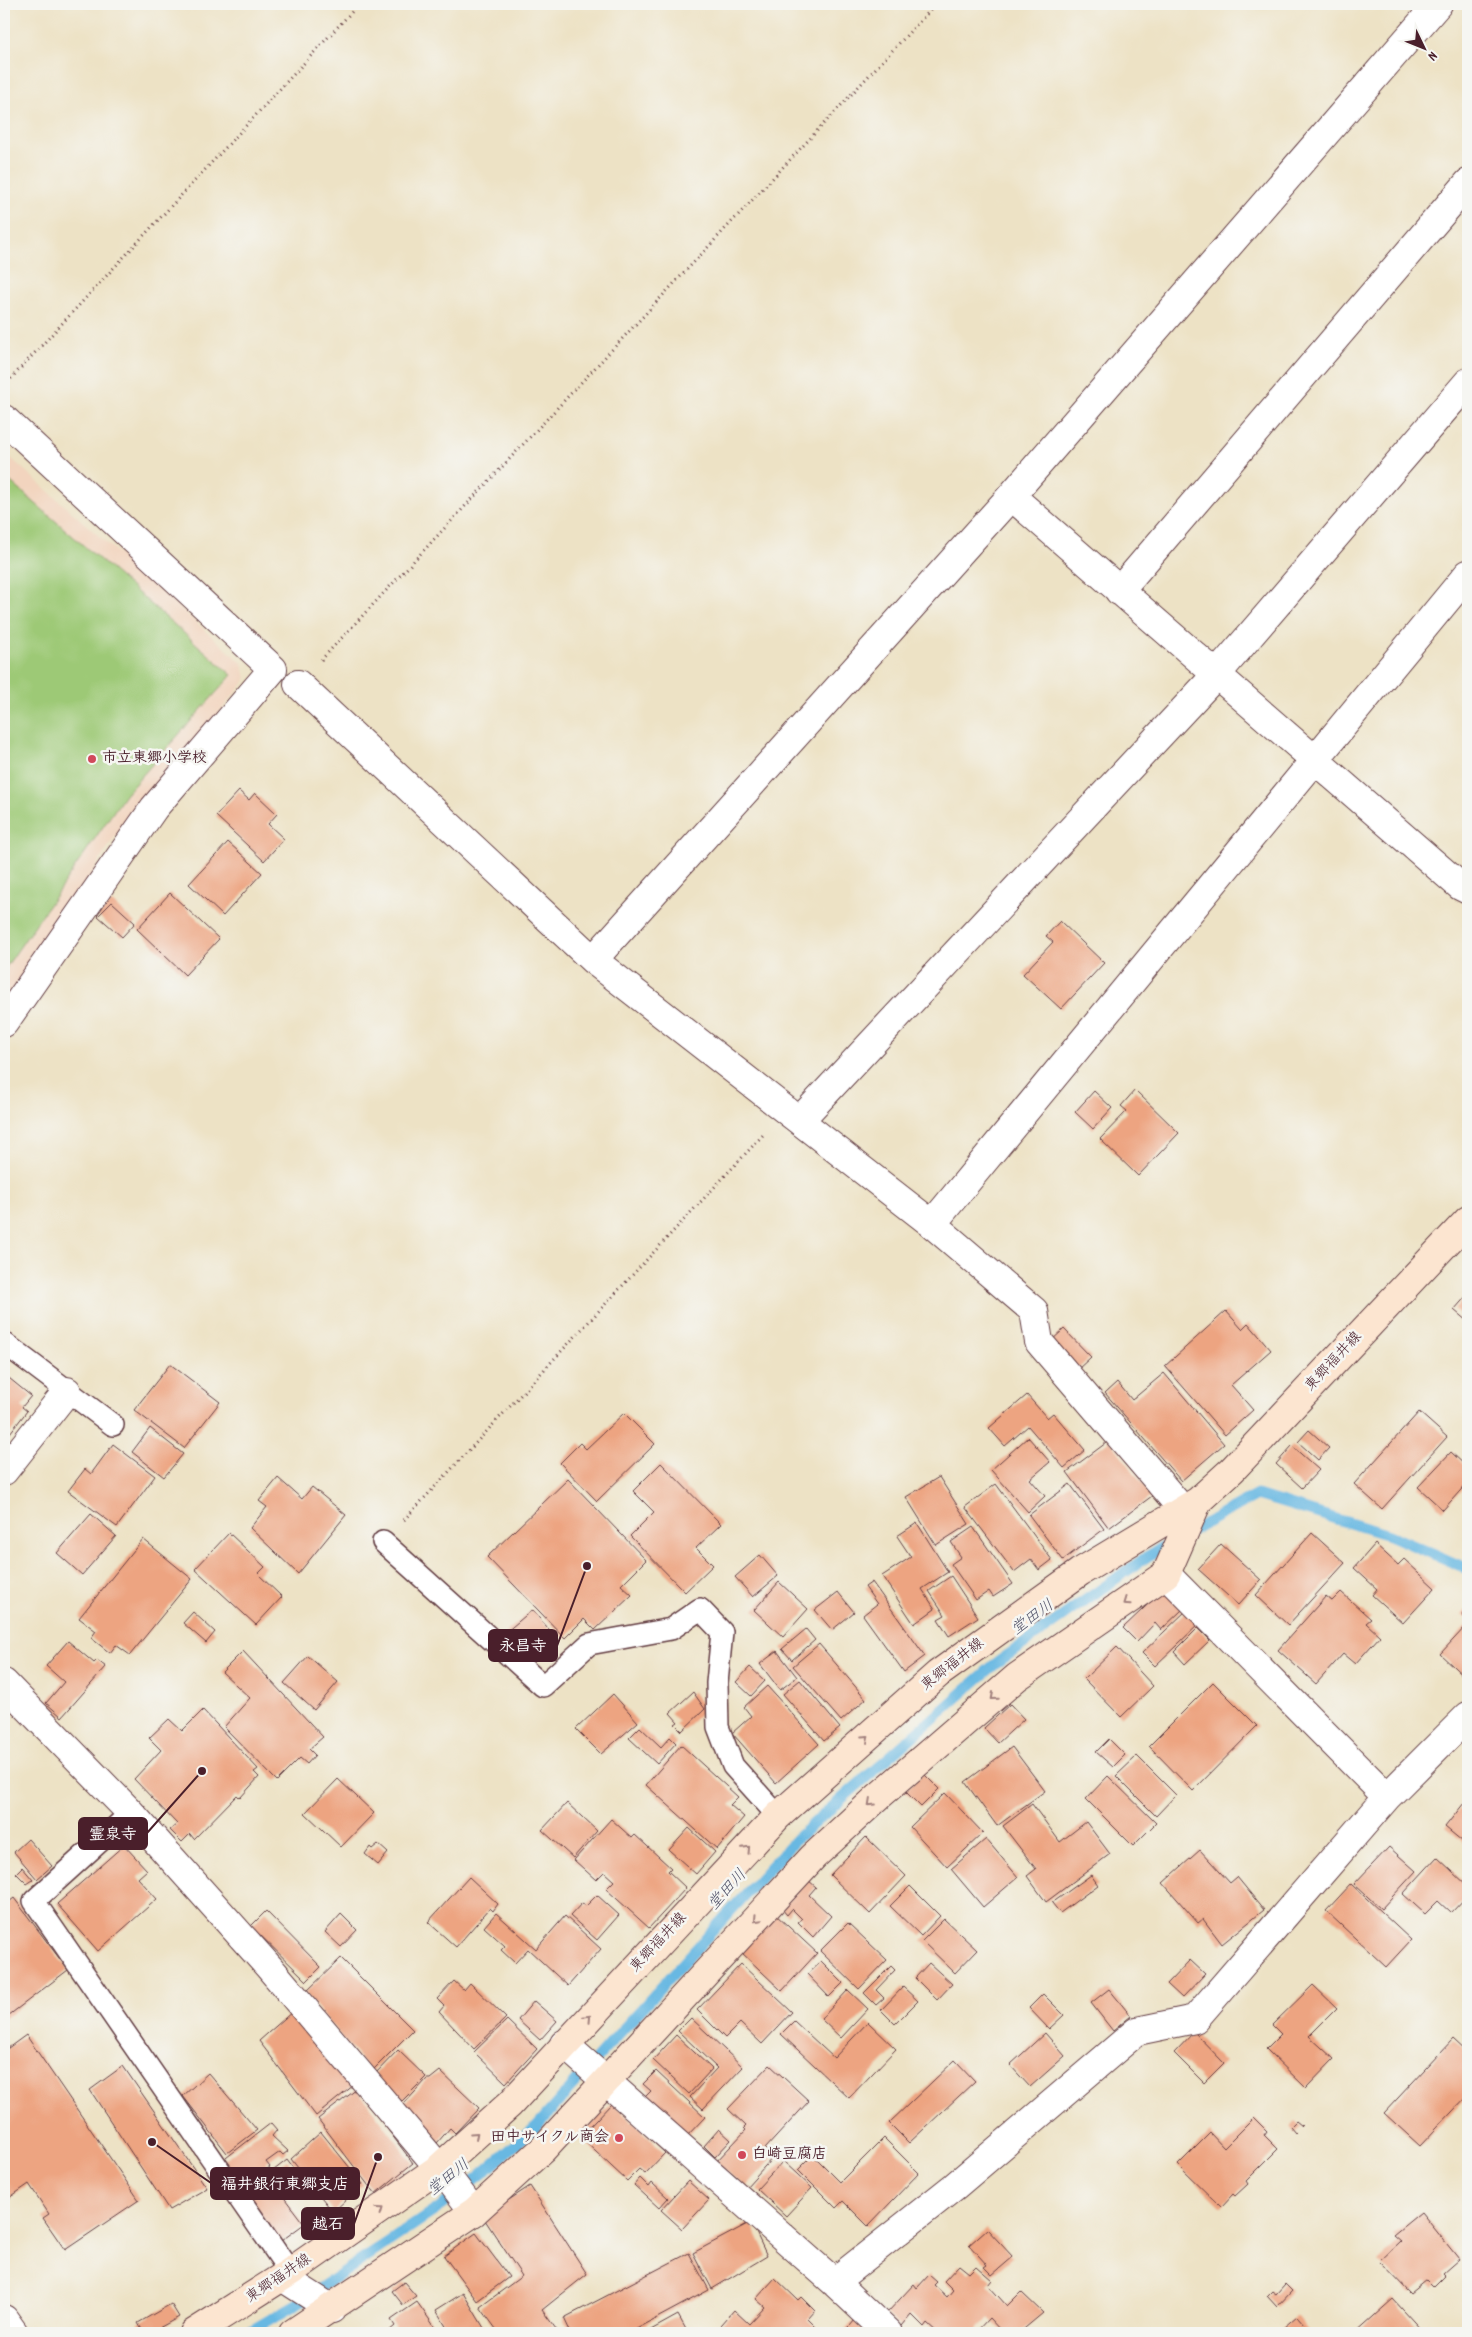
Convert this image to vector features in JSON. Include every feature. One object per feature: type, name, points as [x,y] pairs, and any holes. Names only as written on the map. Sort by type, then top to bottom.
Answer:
[{"type":"main road","name":"東郷福井線","points":[[194,2333],[286,2275],[439,2168],[510,2104],[778,1816],[938,1674],[1080,1572],[1191,1506],[1232,1470],[1468,1220]]},
{"type":"main road","name":"東郷福井線","points":[[1171,1564],[1191,1506]]},
{"type":"main road","points":[[292,2333],[332,2309],[474,2212],[542,2150],[813,1858],[879,1796],[1017,1677],[1171,1564]]},
{"type":"street","points":[[593,960],[1011,496],[1429,7]]},
{"type":"street","points":[[1120,590],[1468,183]]},
{"type":"street","points":[[794,1115],[1216,675],[1468,382]]},
{"type":"street","points":[[4,418],[273,669],[154,808],[4,1023]]},
{"type":"street","points":[[1011,496],[1460,886],[1468,890]]},
{"type":"street","points":[[932,1224],[1468,574]]},
{"type":"street","points":[[298,684],[593,960],[932,1224],[1034,1311],[1039,1342],[1191,1506]]},
{"type":"street","points":[[4,1471],[67,1391]]},
{"type":"street","points":[[1171,1564],[1387,1798]]},
{"type":"street","points":[[4,1683],[131,1813],[269,1966],[474,2212]]},
{"type":"street","points":[[834,2282],[955,2186],[1137,2031],[1195,2019],[1387,1798],[1468,1716]]},
{"type":"street","points":[[564,2044],[834,2282],[888,2333]]},
{"type":"street","points":[[286,2275],[332,2309]]},
{"type":"street","points":[[4,2319],[14,2333]]},
{"type":"lane","points":[[4,1344],[113,1425]]},
{"type":"lane","points":[[382,1542],[543,1686],[589,1644],[671,1629],[700,1609],[722,1632],[717,1682],[718,1727],[732,1766],[778,1816]]},
{"type":"lane","points":[[131,1813],[34,1901],[286,2275]]},
{"type":"path","points":[[4,387],[359,4]]},
{"type":"path","points":[[298,684],[936,4]]},
{"type":"path","points":[[382,1542],[794,1115]]},
{"type":"shaded area","name":"市立東郷小学校","points":[[4,452],[243,664],[246,680],[114,838],[4,1012]]},
{"type":"green space","name":"市立東郷小学校","points":[[4,476],[232,675],[125,795],[4,970]]},
{"type":"building","points":[[239,791],[249,800],[255,793],[277,814],[268,824],[284,839],[264,861],[216,816]]},
{"type":"building","points":[[228,842],[262,873],[223,916],[189,884]]},
{"type":"building","points":[[170,893],[219,939],[185,975],[137,929]]},
{"type":"building","points":[[112,902],[135,923],[122,937],[98,916]]},
{"type":"building","points":[[1060,921],[1104,963],[1061,1009],[1023,974],[1053,942],[1046,936]]},
{"type":"building","points":[[1135,1090],[1179,1133],[1138,1176],[1100,1139],[1127,1111],[1121,1106]]},
{"type":"building","points":[[1094,1091],[1112,1108],[1093,1129],[1075,1112]]},
{"type":"building","points":[[1468,1294],[1468,1322],[1454,1310]]},
{"type":"building","points":[[1226,1311],[1242,1329],[1248,1323],[1271,1350],[1231,1385],[1253,1410],[1225,1435],[1165,1366]]},
{"type":"building","points":[[1064,1329],[1091,1357],[1077,1370],[1050,1342]]},
{"type":"building","points":[[170,1364],[220,1402],[184,1448],[134,1410]]},
{"type":"building","points":[[1164,1373],[1224,1444],[1181,1481],[1105,1393],[1117,1382],[1132,1400]]},
{"type":"building","points":[[4,1374],[31,1396],[22,1407],[27,1411],[10,1433],[4,1427]]},
{"type":"building","points":[[1027,1395],[1047,1418],[1053,1413],[1085,1450],[1064,1468],[1028,1426],[1005,1446],[989,1428]]},
{"type":"building","points":[[1419,1412],[1447,1437],[1382,1509],[1354,1484]]},
{"type":"building","points":[[624,1413],[655,1444],[597,1501],[560,1463],[580,1443],[586,1449]]},
{"type":"building","points":[[150,1428],[183,1454],[164,1477],[132,1452]]},
{"type":"building","points":[[1309,1430],[1329,1448],[1318,1460],[1298,1442]]},
{"type":"building","points":[[1028,1437],[1050,1462],[1030,1479],[1045,1496],[1028,1512],[991,1470]]},
{"type":"building","points":[[1110,1440],[1152,1496],[1109,1528],[1067,1472]]},
{"type":"building","points":[[113,1444],[155,1476],[117,1527],[68,1491],[85,1469],[91,1474]]},
{"type":"building","points":[[1292,1446],[1319,1470],[1302,1488],[1276,1464]]},
{"type":"building","points":[[1451,1452],[1468,1468],[1468,1482],[1443,1510],[1418,1487]]},
{"type":"building","points":[[661,1463],[721,1524],[696,1548],[713,1565],[685,1592],[630,1536],[654,1512],[633,1491]]},
{"type":"building","points":[[939,1477],[969,1524],[936,1545],[906,1497]]},
{"type":"building","points":[[278,1478],[302,1499],[312,1487],[346,1515],[298,1574],[250,1528],[267,1507],[259,1501]]},
{"type":"building","points":[[568,1479],[646,1560],[621,1585],[632,1595],[595,1630],[584,1619],[565,1638],[487,1557]]},
{"type":"building","points":[[996,1484],[1052,1560],[1039,1570],[1031,1559],[1014,1572],[965,1507]]},
{"type":"building","points":[[1070,1484],[1104,1529],[1063,1560],[1029,1515]]},
{"type":"building","points":[[91,1514],[116,1536],[82,1575],[57,1553]]},
{"type":"building","points":[[917,1523],[948,1572],[922,1589],[935,1609],[914,1624],[882,1576],[911,1557],[897,1536]]},
{"type":"building","points":[[973,1527],[1013,1584],[993,1597],[989,1591],[976,1600],[951,1564],[961,1557],[951,1542]]},
{"type":"building","points":[[229,1533],[265,1567],[258,1574],[282,1597],[256,1625],[195,1569]]},
{"type":"building","points":[[1312,1533],[1345,1563],[1288,1625],[1256,1595]]},
{"type":"building","points":[[143,1539],[192,1579],[130,1655],[116,1645],[110,1653],[91,1638],[96,1631],[79,1618]]},
{"type":"building","points":[[1221,1544],[1261,1580],[1238,1605],[1198,1569]]},
{"type":"building","points":[[1375,1544],[1398,1565],[1404,1559],[1435,1588],[1403,1623],[1372,1595],[1377,1589],[1354,1568]]},
{"type":"building","points":[[760,1555],[778,1576],[753,1597],[735,1577]]},
{"type":"building","points":[[951,1576],[978,1617],[949,1636],[938,1619],[945,1615],[929,1591]]},
{"type":"building","points":[[779,1582],[808,1609],[783,1637],[754,1610]]},
{"type":"building","points":[[872,1582],[925,1656],[904,1672],[863,1615],[877,1604],[865,1587]]},
{"type":"building","points":[[1164,1589],[1183,1609],[1161,1630],[1155,1623],[1137,1642],[1123,1628]]},
{"type":"building","points":[[838,1592],[854,1612],[832,1630],[815,1610]]},
{"type":"building","points":[[1341,1592],[1371,1619],[1366,1623],[1380,1636],[1355,1664],[1343,1654],[1316,1684],[1278,1650],[1326,1596],[1332,1601]]},
{"type":"building","points":[[1468,1608],[1468,1620],[1462,1615]]},
{"type":"building","points":[[532,1610],[556,1637],[530,1660],[505,1633]]},
{"type":"building","points":[[1187,1610],[1200,1623],[1155,1666],[1142,1653]]},
{"type":"building","points":[[193,1612],[215,1632],[206,1643],[183,1623]]},
{"type":"building","points":[[1468,1626],[1468,1680],[1440,1654]]},
{"type":"building","points":[[1198,1628],[1210,1640],[1185,1664],[1174,1652]]},
{"type":"building","points":[[806,1629],[815,1640],[792,1660],[782,1649]]},
{"type":"building","points":[[68,1641],[94,1663],[97,1660],[106,1667],[62,1717],[46,1703],[64,1682],[46,1666]]},
{"type":"building","points":[[819,1644],[866,1699],[841,1721],[793,1666]]},
{"type":"building","points":[[1117,1647],[1153,1686],[1121,1717],[1084,1679]]},
{"type":"building","points":[[243,1651],[323,1737],[309,1749],[315,1755],[307,1764],[300,1758],[277,1781],[224,1727],[250,1698],[222,1672]]},
{"type":"building","points":[[777,1651],[797,1677],[780,1690],[760,1664]]},
{"type":"building","points":[[308,1656],[338,1682],[314,1710],[284,1683]]},
{"type":"building","points":[[750,1667],[765,1681],[751,1696],[736,1682]]},
{"type":"building","points":[[800,1680],[840,1728],[824,1741],[783,1694]]},
{"type":"building","points":[[1213,1682],[1257,1726],[1193,1791],[1149,1746]]},
{"type":"building","points":[[767,1686],[819,1744],[776,1783],[732,1733],[751,1716],[744,1707]]},
{"type":"building","points":[[693,1692],[705,1709],[682,1731],[675,1724],[678,1722],[670,1713]]},
{"type":"building","points":[[613,1694],[638,1722],[601,1754],[576,1729]]},
{"type":"building","points":[[1010,1704],[1024,1719],[998,1743],[984,1728]]},
{"type":"building","points":[[203,1710],[258,1769],[254,1772],[259,1777],[240,1798],[237,1795],[194,1839],[190,1834],[182,1842],[170,1830],[177,1824],[134,1779],[161,1750],[149,1738],[169,1719],[182,1731]]},
{"type":"building","points":[[640,1727],[661,1747],[670,1737],[676,1743],[657,1764],[629,1738]]},
{"type":"building","points":[[1109,1739],[1125,1755],[1113,1767],[1096,1752]]},
{"type":"building","points":[[681,1745],[738,1797],[730,1805],[744,1817],[717,1849],[646,1785]]},
{"type":"building","points":[[1012,1747],[1045,1791],[997,1826],[965,1782]]},
{"type":"building","points":[[1137,1756],[1176,1795],[1156,1816],[1116,1776]]},
{"type":"building","points":[[923,1773],[939,1789],[921,1807],[905,1791]]},
{"type":"building","points":[[1108,1776],[1156,1823],[1133,1846],[1086,1799]]},
{"type":"building","points":[[338,1779],[374,1813],[341,1847],[305,1813]]},
{"type":"building","points":[[945,1793],[983,1833],[947,1867],[910,1827]]},
{"type":"building","points":[[1468,1798],[1468,1846],[1445,1827]]},
{"type":"building","points":[[567,1803],[597,1831],[573,1858],[542,1830]]},
{"type":"building","points":[[1032,1804],[1060,1842],[1086,1822],[1110,1854],[1046,1902],[1027,1876],[1036,1869],[1003,1826]]},
{"type":"building","points":[[611,1819],[632,1838],[635,1835],[671,1868],[668,1871],[686,1888],[649,1928],[606,1889],[614,1881],[604,1872],[596,1880],[574,1860]]},
{"type":"building","points":[[689,1828],[715,1852],[696,1874],[669,1850]]},
{"type":"building","points":[[866,1837],[906,1876],[870,1914],[830,1875]]},
{"type":"building","points":[[28,1839],[52,1866],[37,1879],[14,1852]]},
{"type":"building","points":[[986,1839],[1018,1877],[983,1907],[951,1869]]},
{"type":"building","points":[[378,1844],[388,1853],[378,1865],[365,1854],[370,1847],[372,1849]]},
{"type":"building","points":[[124,1845],[147,1870],[138,1878],[157,1899],[98,1951],[57,1904]]},
{"type":"building","points":[[1389,1847],[1416,1871],[1381,1909],[1354,1884]]},
{"type":"building","points":[[1200,1850],[1230,1883],[1237,1877],[1264,1910],[1222,1944],[1203,1919],[1198,1923],[1163,1883]]},
{"type":"building","points":[[1437,1857],[1468,1886],[1468,1895],[1451,1913],[1438,1901],[1425,1914],[1403,1894]]},
{"type":"building","points":[[22,1867],[33,1880],[27,1884],[16,1873]]},
{"type":"building","points":[[1091,1875],[1098,1885],[1060,1913],[1052,1903]]},
{"type":"building","points":[[469,1877],[498,1904],[493,1911],[490,1908],[456,1947],[428,1922]]},
{"type":"building","points":[[808,1880],[816,1887],[809,1895],[831,1916],[813,1937],[798,1922],[802,1919],[792,1909],[787,1915],[781,1908]]},
{"type":"building","points":[[1351,1884],[1411,1940],[1386,1967],[1326,1911]]},
{"type":"building","points":[[910,1886],[940,1916],[921,1936],[890,1906]]},
{"type":"building","points":[[597,1895],[619,1915],[597,1940],[570,1916],[582,1903],[586,1906]]},
{"type":"building","points":[[14,1898],[68,1970],[4,2019],[4,1906]]},
{"type":"building","points":[[266,1911],[321,1967],[307,1981],[251,1926]]},
{"type":"building","points":[[496,1913],[536,1949],[565,1916],[601,1949],[568,1986],[528,1949],[515,1963],[501,1950],[505,1946],[484,1927]]},
{"type":"building","points":[[341,1914],[357,1930],[341,1947],[325,1932]]},
{"type":"building","points":[[775,1914],[817,1953],[782,1991],[740,1951]]},
{"type":"building","points":[[944,1919],[977,1950],[955,1973],[922,1941]]},
{"type":"building","points":[[848,1923],[887,1960],[859,1989],[820,1951]]},
{"type":"building","points":[[341,1958],[413,2030],[371,2072],[305,1993]]},
{"type":"building","points":[[1190,1960],[1205,1974],[1182,1998],[1167,1984]]},
{"type":"building","points":[[821,1961],[843,1983],[829,1997],[807,1974]]},
{"type":"building","points":[[929,1963],[952,1984],[937,2000],[915,1978]]},
{"type":"building","points":[[741,1964],[792,2012],[762,2044],[740,2023],[725,2038],[697,2010]]},
{"type":"building","points":[[891,1966],[895,1970],[876,1990],[884,1998],[876,2005],[864,1993]]},
{"type":"building","points":[[454,1981],[464,1990],[470,1983],[506,2018],[474,2049],[439,2012],[444,2006],[437,1999]]},
{"type":"building","points":[[1313,1985],[1337,2008],[1309,2036],[1334,2059],[1306,2088],[1266,2049],[1281,2034],[1272,2025]]},
{"type":"building","points":[[903,1987],[918,2001],[895,2024],[881,2010]]},
{"type":"building","points":[[1109,1989],[1131,2016],[1113,2031],[1091,2003]]},
{"type":"building","points":[[848,1990],[868,2009],[841,2038],[821,2019]]},
{"type":"building","points":[[1043,1994],[1064,2015],[1049,2029],[1029,2008]]},
{"type":"building","points":[[534,2001],[557,2021],[540,2040],[518,2020]]},
{"type":"building","points":[[293,2011],[354,2085],[316,2116],[259,2041]]},
{"type":"building","points":[[691,2018],[743,2067],[703,2109],[690,2097],[717,2068],[678,2031]]},
{"type":"building","points":[[507,2020],[537,2049],[506,2083],[474,2052]]},
{"type":"building","points":[[794,2021],[834,2058],[868,2022],[896,2049],[849,2098],[781,2034]]},
{"type":"building","points":[[1194,2032],[1224,2063],[1204,2083],[1174,2053]]},
{"type":"building","points":[[1045,2033],[1065,2056],[1030,2087],[1010,2065]]},
{"type":"building","points":[[26,2035],[139,2200],[65,2250],[43,2218],[49,2214],[29,2184],[6,2200],[4,2196],[4,2051]]},
{"type":"building","points":[[676,2035],[712,2069],[689,2094],[653,2060]]},
{"type":"building","points":[[1453,2039],[1468,2053],[1468,2095],[1420,2146],[1384,2113]]},
{"type":"building","points":[[398,2050],[426,2077],[402,2101],[374,2075]]},
{"type":"building","points":[[955,2060],[975,2081],[909,2143],[889,2123]]},
{"type":"building","points":[[770,2065],[809,2101],[765,2149],[774,2156],[746,2187],[715,2163],[746,2130],[744,2128],[746,2126],[728,2109]]},
{"type":"building","points":[[123,2066],[207,2188],[169,2210],[90,2090]]},
{"type":"building","points":[[440,2071],[479,2108],[455,2133],[450,2128],[437,2143],[403,2105],[427,2079],[430,2079]]},
{"type":"building","points":[[656,2071],[705,2117],[685,2138],[643,2099],[651,2091],[643,2084]]},
{"type":"building","points":[[208,2073],[257,2130],[227,2153],[183,2096]]},
{"type":"building","points":[[357,2089],[413,2163],[375,2194],[318,2119]]},
{"type":"building","points":[[612,2103],[665,2153],[645,2174],[639,2169],[627,2181],[580,2137]]},
{"type":"building","points":[[1254,2118],[1267,2131],[1264,2135],[1278,2149],[1246,2181],[1248,2184],[1235,2196],[1233,2194],[1221,2207],[1178,2165],[1210,2133],[1224,2148]]},
{"type":"building","points":[[1296,2121],[1302,2126],[1295,2133],[1290,2127]]},
{"type":"building","points":[[271,2123],[277,2130],[272,2136],[288,2151],[283,2155],[280,2152],[266,2162],[270,2167],[246,2187],[222,2161]]},
{"type":"building","points":[[719,2129],[731,2140],[715,2157],[704,2146]]},
{"type":"building","points":[[321,2132],[363,2184],[333,2212],[291,2159]]},
{"type":"building","points":[[884,2138],[919,2173],[868,2226],[843,2201],[836,2208],[798,2170],[813,2155],[840,2182]]},
{"type":"building","points":[[287,2160],[305,2184],[287,2197],[269,2174]]},
{"type":"building","points":[[783,2161],[812,2188],[786,2216],[757,2189]]},
{"type":"building","points":[[267,2175],[304,2224],[281,2241],[244,2193]]},
{"type":"building","points":[[640,2178],[649,2187],[652,2183],[668,2198],[659,2208],[634,2185]]},
{"type":"building","points":[[688,2181],[709,2200],[682,2229],[661,2210]]},
{"type":"building","points":[[530,2186],[587,2274],[542,2310],[559,2333],[499,2333],[480,2307],[522,2276],[483,2217]]},
{"type":"building","points":[[1421,2212],[1459,2259],[1443,2273],[1445,2275],[1433,2287],[1426,2280],[1410,2293],[1379,2261],[1400,2241],[1393,2235]]},
{"type":"building","points":[[751,2222],[767,2256],[712,2289],[693,2253]]},
{"type":"building","points":[[987,2229],[1013,2257],[992,2275],[984,2267],[987,2265],[969,2245]]},
{"type":"building","points":[[476,2233],[509,2277],[477,2301],[444,2256]]},
{"type":"building","points":[[689,2253],[709,2290],[629,2333],[571,2333],[564,2318]]},
{"type":"building","points":[[959,2265],[969,2273],[976,2266],[992,2280],[988,2285],[1007,2306],[1021,2292],[1043,2313],[1019,2333],[1003,2333],[989,2318],[975,2333],[938,2333],[927,2323],[924,2327],[911,2314],[901,2326],[887,2313],[914,2284],[917,2288],[929,2275],[937,2282],[934,2285],[947,2297],[953,2290],[944,2281]]},
{"type":"building","points":[[775,2278],[798,2300],[801,2297],[815,2311],[808,2319],[820,2331],[817,2333],[714,2333],[734,2310],[749,2324],[765,2307],[756,2299]]},
{"type":"building","points":[[404,2282],[416,2296],[403,2305],[392,2291]]},
{"type":"building","points":[[1285,2284],[1292,2291],[1277,2307],[1267,2296],[1272,2291],[1276,2294]]},
{"type":"building","points":[[463,2293],[487,2333],[450,2333],[436,2310]]},
{"type":"building","points":[[1393,2299],[1424,2333],[1355,2333]]},
{"type":"building","points":[[417,2302],[439,2333],[391,2333],[389,2331],[395,2326],[391,2320]]},
{"type":"building","points":[[171,2304],[179,2317],[150,2333],[144,2333],[138,2323]]},
{"type":"building","points":[[678,2315],[688,2333],[651,2333],[649,2331]]},
{"type":"building","points":[[1297,2316],[1312,2333],[1277,2333]]},
{"type":"building","points":[[855,2320],[869,2333],[844,2333]]},
{"type":"waterway","points":[[1190,1532],[1257,1495],[1389,1535],[1468,1569]]},
{"type":"waterway","name":"堂田川","points":[[247,2333],[295,2305],[443,2205],[482,2174],[537,2126],[796,1839],[994,1665],[1148,1556],[1176,1540]]},
{"type":"place","name":"市立東郷小学校","points":[[92,759]]},
{"type":"place","name":"永昌寺","points":[[587,1566]]},
{"type":"place","name":"霊泉寺","points":[[202,1771]]},
{"type":"place","name":"田中サイクル商会","points":[[619,2138]]},
{"type":"place","name":"福井銀行東郷支店","points":[[152,2142]]},
{"type":"place","name":"白崎豆腐店","points":[[742,2155]]},
{"type":"place","name":"越石","points":[[378,2157]]}]
